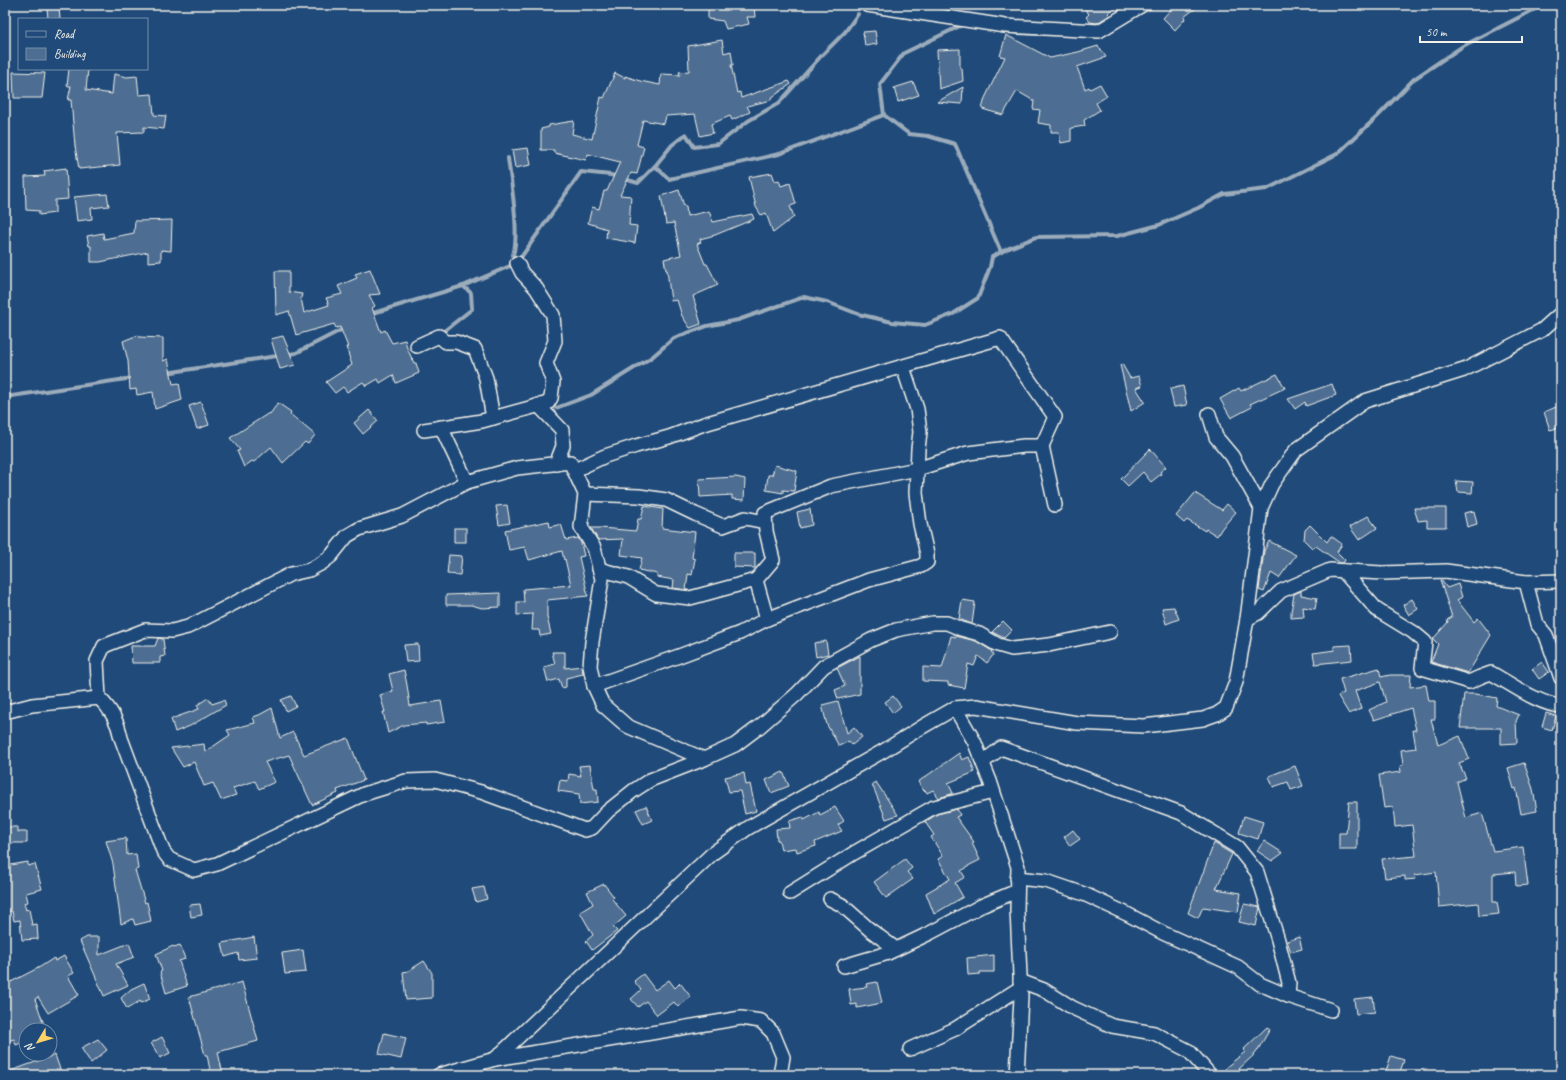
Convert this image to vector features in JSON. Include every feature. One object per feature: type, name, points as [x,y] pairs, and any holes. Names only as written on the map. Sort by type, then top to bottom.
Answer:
[{"type":"street","points":[[867,5],[1005,26],[1099,31],[1142,5]]},
{"type":"street","points":[[424,430],[482,421],[548,403],[551,398],[553,382],[546,363],[555,341],[553,315],[536,288],[522,273],[517,263]]},
{"type":"street","points":[[496,1059],[713,853],[748,828],[879,754],[955,708],[976,706],[1077,723],[1144,726],[1203,719],[1217,714],[1226,708],[1236,682],[1247,619],[1261,508],[1272,484],[1296,450],[1365,401],[1464,370],[1542,330],[1561,313]]},
{"type":"street","points":[[417,346],[439,336],[446,342],[456,342],[475,349],[486,378],[493,418]]},
{"type":"street","points":[[575,470],[605,456],[669,437],[704,424],[903,367],[916,361],[1000,338],[1054,417],[1042,446],[1056,505]]},
{"type":"street","points":[[594,686],[740,633],[767,619],[870,580],[921,566],[927,562],[927,554],[920,524],[916,493],[920,432],[917,409],[903,367]]},
{"type":"street","points":[[538,405],[562,430],[563,446],[556,464]]},
{"type":"street","points":[[1209,414],[1216,437],[1232,456],[1261,508]]},
{"type":"street","points":[[441,427],[467,482]]},
{"type":"street","points":[[599,569],[628,577],[656,594],[690,598],[756,580],[773,560],[766,531],[765,513],[831,486],[917,469],[968,452],[1024,446],[1042,446]]},
{"type":"street","points":[[704,759],[627,726],[603,705],[594,686],[590,666],[592,642],[602,579],[594,548],[582,527],[585,494],[570,462],[517,468],[467,482],[402,516],[359,529],[346,536],[331,556],[322,563],[309,570],[291,574],[188,627],[172,631],[145,630],[104,646],[97,661],[99,698],[107,705],[119,726],[121,738],[163,851],[168,859],[194,870],[217,864],[364,794],[406,781],[434,780],[481,792],[585,830],[592,828],[608,811],[633,791],[650,780],[704,759],[735,745],[759,727],[797,694],[824,666],[871,640],[896,630],[933,623],[947,623],[979,634],[998,645],[1012,648],[1049,645],[1110,632]]},
{"type":"street","points":[[585,494],[640,496],[666,500],[723,526],[745,518],[765,522]]},
{"type":"street","points":[[1247,619],[1258,613],[1281,590],[1330,570],[1382,573],[1446,571],[1526,582],[1561,581]]},
{"type":"street","points":[[1342,571],[1377,610],[1413,632],[1425,642],[1422,668],[1469,682],[1491,673],[1539,700],[1553,706],[1561,706]]},
{"type":"street","points":[[756,580],[767,619]]},
{"type":"street","points":[[1526,582],[1537,624],[1546,635],[1561,678]]},
{"type":"street","points":[[5,712],[32,705],[99,698]]},
{"type":"street","points":[[955,708],[974,741],[983,762],[1018,867],[1017,891],[1020,985],[1017,1075]]},
{"type":"street","points":[[983,762],[1001,748],[1181,813],[1237,847],[1257,872],[1289,983],[1288,996]]},
{"type":"street","points":[[790,893],[854,853],[934,807],[993,792]]},
{"type":"street","points":[[1017,878],[1046,881],[1084,894],[1161,932],[1238,967],[1260,984],[1288,996],[1331,1010]]},
{"type":"street","points":[[844,966],[896,949],[981,906],[1017,891]]},
{"type":"street","points":[[830,899],[842,905],[869,929],[896,949]]},
{"type":"street","points":[[910,1049],[955,1029],[1020,985],[1044,990],[1073,1008],[1112,1026],[1154,1033],[1189,1051],[1210,1075]]},
{"type":"street","points":[[439,1075],[496,1059],[741,1018],[761,1021],[773,1033],[783,1057],[780,1075]]},
{"type":"building","points":[[708,5],[754,5],[755,17],[747,17],[749,24],[726,29],[723,21],[708,19]]},
{"type":"building","points":[[1081,5],[1118,5],[1108,13],[1110,15],[1097,23],[1090,22],[1086,17],[1089,14]]},
{"type":"building","points":[[1175,5],[1200,5],[1184,17],[1185,19],[1175,30],[1163,18]]},
{"type":"building","points":[[59,7],[60,18],[48,18],[47,8]]},
{"type":"building","points":[[875,31],[877,44],[865,46],[863,32]]},
{"type":"building","points":[[1006,35],[1050,58],[1098,46],[1106,57],[1077,67],[1085,89],[1089,87],[1090,89],[1100,84],[1107,96],[1096,103],[1100,110],[1084,120],[1085,126],[1071,128],[1071,141],[1061,143],[1059,132],[1051,132],[1051,125],[1038,123],[1040,110],[1033,109],[1034,101],[1017,91],[1003,115],[982,109],[985,98],[1005,57],[1000,56]]},
{"type":"building","points":[[722,40],[724,53],[731,51],[733,65],[731,65],[737,93],[740,92],[741,98],[789,81],[791,84],[771,98],[771,100],[747,106],[750,112],[732,120],[730,116],[711,124],[713,133],[700,136],[695,114],[666,116],[664,124],[643,120],[637,145],[644,147],[637,174],[631,173],[620,195],[631,196],[629,225],[637,226],[635,243],[606,238],[607,229],[588,223],[592,207],[599,209],[604,191],[607,191],[620,162],[588,154],[586,160],[554,153],[554,150],[541,150],[541,129],[549,127],[549,125],[574,121],[572,134],[592,139],[601,97],[604,98],[615,73],[625,78],[625,76],[660,85],[661,74],[680,75],[679,72],[689,71],[688,46]]},
{"type":"building","points":[[960,49],[960,68],[962,68],[963,81],[939,89],[937,50]]},
{"type":"building","points":[[69,70],[88,70],[86,90],[112,94],[114,74],[127,77],[137,76],[139,95],[152,94],[154,115],[166,116],[164,129],[144,127],[144,132],[117,133],[120,165],[79,169],[75,146],[71,100],[68,100],[71,86],[67,86]]},
{"type":"building","points":[[13,72],[45,73],[42,98],[14,98]]},
{"type":"building","points":[[913,82],[919,95],[898,102],[894,88]]},
{"type":"building","points":[[963,87],[962,104],[937,102]]},
{"type":"building","points":[[528,148],[531,165],[515,168],[512,150]]},
{"type":"building","points":[[66,168],[68,199],[55,200],[55,213],[39,215],[39,211],[26,210],[25,177],[45,176],[44,171]]},
{"type":"building","points":[[772,173],[775,181],[779,180],[781,186],[790,183],[796,204],[790,206],[794,217],[773,233],[766,213],[761,215],[756,207],[749,177]]},
{"type":"building","points":[[679,190],[684,206],[686,206],[687,216],[709,211],[713,222],[752,214],[754,219],[715,235],[700,239],[701,242],[697,244],[705,264],[707,264],[718,285],[693,296],[701,324],[690,328],[682,316],[677,300],[671,301],[664,259],[681,255],[674,223],[666,224],[661,196]]},
{"type":"building","points":[[107,194],[109,206],[91,208],[92,219],[77,221],[74,197]]},
{"type":"building","points":[[172,220],[171,251],[161,250],[161,261],[148,262],[148,252],[100,262],[91,262],[91,246],[89,246],[87,236],[103,233],[104,239],[134,233],[135,221]]},
{"type":"building","points":[[370,269],[380,294],[369,295],[375,306],[372,308],[381,332],[385,330],[392,343],[405,340],[407,348],[414,363],[416,363],[419,373],[396,383],[393,375],[380,383],[378,379],[366,386],[363,382],[347,392],[343,387],[335,393],[326,382],[352,365],[346,347],[348,347],[340,327],[336,328],[334,324],[296,335],[289,311],[276,315],[275,271],[289,271],[289,292],[302,294],[301,298],[304,313],[329,305],[326,298],[342,294],[338,286],[357,278],[355,274]]},
{"type":"building","points":[[138,335],[139,337],[163,338],[163,361],[168,359],[173,384],[179,383],[182,400],[155,409],[153,392],[137,395],[136,389],[130,390],[128,361],[123,341]]},
{"type":"building","points":[[283,336],[295,365],[280,369],[271,339]]},
{"type":"building","points":[[1122,364],[1130,378],[1139,376],[1142,386],[1136,388],[1145,402],[1131,411],[1120,365]]},
{"type":"building","points":[[1277,374],[1285,388],[1250,404],[1252,407],[1231,418],[1220,399],[1239,388],[1241,391]]},
{"type":"building","points":[[1332,384],[1336,395],[1306,406],[1305,402],[1295,409],[1288,399]]},
{"type":"building","points":[[1183,386],[1187,405],[1174,407],[1170,389]]},
{"type":"building","points":[[201,402],[209,425],[197,429],[189,406]]},
{"type":"building","points":[[278,403],[291,412],[290,414],[315,435],[308,444],[305,442],[283,463],[271,447],[254,462],[252,461],[244,467],[237,451],[240,450],[230,438],[269,413],[270,414]]},
{"type":"building","points":[[1561,405],[1561,427],[1550,430],[1544,412]]},
{"type":"building","points":[[369,410],[378,421],[363,434],[354,423]]},
{"type":"building","points":[[1150,449],[1166,467],[1160,472],[1161,474],[1151,482],[1143,472],[1128,486],[1121,479]]},
{"type":"building","points":[[775,465],[797,471],[794,491],[783,490],[783,493],[766,490],[768,475],[772,475]]},
{"type":"building","points":[[736,477],[745,479],[744,500],[732,499],[732,495],[700,497],[699,479]]},
{"type":"building","points":[[1456,481],[1473,482],[1472,493],[1458,492]]},
{"type":"building","points":[[1195,493],[1222,510],[1227,504],[1236,512],[1217,536],[1206,529],[1205,531],[1187,520],[1184,523],[1176,516]]},
{"type":"building","points":[[507,505],[510,523],[499,525],[496,506]]},
{"type":"building","points":[[644,506],[663,509],[662,528],[695,532],[692,558],[695,559],[692,575],[688,574],[686,590],[673,588],[674,580],[657,577],[657,574],[639,570],[642,558],[621,555],[623,539],[598,540],[591,528],[636,531],[638,519],[641,519]]},
{"type":"building","points":[[1414,508],[1446,508],[1446,527],[1427,527],[1427,520],[1418,521]]},
{"type":"building","points":[[810,509],[812,525],[800,528],[797,512]]},
{"type":"building","points":[[1474,511],[1477,524],[1467,527],[1464,513]]},
{"type":"building","points":[[1368,516],[1377,528],[1359,540],[1350,527]]},
{"type":"building","points":[[549,521],[550,527],[561,524],[566,540],[578,538],[581,543],[584,556],[579,557],[588,596],[547,600],[547,617],[551,634],[540,636],[539,630],[532,630],[533,614],[517,615],[517,602],[524,602],[523,589],[571,585],[565,559],[564,560],[562,551],[529,560],[525,547],[509,550],[505,530]]},
{"type":"building","points":[[1310,525],[1327,542],[1331,536],[1342,544],[1337,552],[1345,560],[1343,563],[1340,563],[1316,546],[1313,549],[1304,540],[1305,530]]},
{"type":"building","points":[[454,528],[466,528],[466,542],[454,542]]},
{"type":"building","points":[[1269,541],[1296,555],[1279,578],[1271,573],[1264,592],[1259,590],[1264,551]]},
{"type":"building","points":[[734,553],[755,553],[755,568],[734,567]]},
{"type":"building","points":[[449,555],[462,556],[460,575],[447,574]]},
{"type":"building","points":[[1440,580],[1447,588],[1458,584],[1462,597],[1457,600],[1474,622],[1478,618],[1491,635],[1468,673],[1431,662],[1438,644],[1433,639],[1448,622],[1447,620],[1452,617]]},
{"type":"building","points":[[1301,591],[1301,595],[1317,598],[1315,609],[1303,607],[1304,617],[1291,618],[1294,594]]},
{"type":"building","points":[[500,593],[500,607],[482,608],[471,605],[446,605],[446,595]]},
{"type":"building","points":[[1412,599],[1418,609],[1409,615],[1403,605]]},
{"type":"building","points":[[962,600],[975,602],[972,624],[959,619]]},
{"type":"building","points":[[1174,607],[1179,619],[1166,624],[1162,608]]},
{"type":"building","points":[[1003,621],[1012,630],[1004,638],[992,632]]},
{"type":"building","points":[[951,636],[976,641],[992,651],[991,652],[994,654],[987,663],[978,656],[974,666],[968,664],[964,688],[948,685],[948,682],[923,681],[923,667],[942,668]]},
{"type":"building","points":[[158,638],[163,639],[165,656],[160,657],[160,663],[132,663],[131,646],[155,646]]},
{"type":"building","points":[[826,641],[828,654],[816,657],[814,643]]},
{"type":"building","points":[[418,644],[419,661],[406,662],[404,645]]},
{"type":"building","points":[[1351,645],[1352,660],[1315,664],[1313,653],[1335,650],[1334,646]]},
{"type":"building","points":[[552,652],[565,652],[565,668],[582,666],[583,674],[566,678],[566,687],[562,688],[559,679],[548,682],[544,667],[555,664]]},
{"type":"building","points":[[860,656],[860,694],[838,699],[835,690],[845,686],[837,668]]},
{"type":"building","points":[[1542,662],[1549,672],[1539,679],[1532,669]]},
{"type":"building","points":[[1379,668],[1381,677],[1390,675],[1411,675],[1410,687],[1426,685],[1429,701],[1435,701],[1435,719],[1431,719],[1438,745],[1460,736],[1469,759],[1459,763],[1466,778],[1457,782],[1466,818],[1482,813],[1493,851],[1523,847],[1528,885],[1516,886],[1515,872],[1493,874],[1493,902],[1497,902],[1499,914],[1479,916],[1478,903],[1439,907],[1436,872],[1415,875],[1416,879],[1405,880],[1405,876],[1385,878],[1382,859],[1416,856],[1412,825],[1395,827],[1393,807],[1384,808],[1379,775],[1401,772],[1400,766],[1403,765],[1401,750],[1416,748],[1413,730],[1416,730],[1411,708],[1374,720],[1369,710],[1386,702],[1380,682],[1355,691],[1361,709],[1349,714],[1338,696],[1344,693],[1340,679]]},
{"type":"building","points":[[404,670],[410,706],[441,701],[445,722],[426,725],[426,723],[404,725],[388,733],[383,712],[385,712],[380,695],[393,691],[389,674]]},
{"type":"building","points":[[1464,694],[1476,694],[1497,698],[1496,706],[1519,715],[1516,721],[1517,743],[1501,744],[1501,728],[1460,728]]},
{"type":"building","points":[[291,696],[296,706],[286,711],[281,700]]},
{"type":"building","points":[[893,696],[901,706],[893,713],[885,702]]},
{"type":"building","points":[[208,698],[212,704],[224,700],[226,705],[190,726],[175,732],[171,719],[199,709],[197,705]]},
{"type":"building","points":[[838,701],[847,733],[854,727],[862,737],[852,745],[849,741],[839,746],[827,725],[822,705]]},
{"type":"building","points":[[272,708],[280,738],[293,732],[304,755],[348,738],[364,780],[337,790],[338,793],[312,805],[289,755],[265,762],[275,782],[259,789],[255,781],[233,788],[236,795],[221,800],[213,783],[204,786],[194,762],[183,767],[171,748],[204,744],[205,752],[230,735],[227,730],[255,723],[253,717]]},
{"type":"building","points":[[1546,713],[1556,716],[1552,730],[1542,727]]},
{"type":"building","points":[[959,753],[962,760],[969,757],[975,772],[948,783],[953,793],[951,794],[939,798],[933,790],[927,793],[925,790],[924,791],[918,782]]},
{"type":"building","points":[[1524,763],[1533,789],[1537,811],[1521,814],[1516,788],[1514,789],[1508,768]]},
{"type":"building","points":[[590,765],[594,789],[597,789],[598,802],[580,804],[579,794],[558,791],[560,780],[568,781],[569,774],[581,776],[579,766]]},
{"type":"building","points":[[1295,766],[1303,786],[1291,790],[1288,782],[1273,787],[1269,776]]},
{"type":"building","points":[[783,772],[789,786],[771,793],[766,780]]},
{"type":"building","points":[[744,773],[746,785],[750,784],[756,811],[745,814],[740,791],[729,792],[725,777]]},
{"type":"building","points":[[876,782],[898,815],[886,819],[872,784]]},
{"type":"building","points":[[1349,802],[1357,802],[1357,849],[1339,849],[1339,833],[1346,833]]},
{"type":"building","points":[[646,806],[652,820],[643,824],[636,810]]},
{"type":"building","points":[[835,807],[844,821],[838,825],[842,831],[815,842],[816,846],[797,852],[796,848],[781,850],[779,840],[777,840],[776,829],[790,828],[789,821],[803,817],[804,820],[819,812],[820,815]]},
{"type":"building","points":[[957,809],[960,815],[956,817],[974,842],[972,843],[980,860],[961,871],[965,877],[955,883],[963,897],[934,914],[926,893],[950,879],[938,859],[943,856],[931,837],[934,835],[925,822],[937,814]]},
{"type":"building","points":[[1244,816],[1263,822],[1258,839],[1239,833]]},
{"type":"building","points":[[5,827],[18,827],[18,832],[27,832],[27,843],[5,843]]},
{"type":"building","points":[[1073,830],[1080,839],[1070,846],[1064,837]]},
{"type":"building","points":[[126,838],[127,855],[136,854],[138,869],[135,870],[145,903],[147,902],[151,921],[135,925],[133,919],[121,924],[113,864],[106,841]]},
{"type":"building","points":[[1264,841],[1283,853],[1272,861],[1257,851]]},
{"type":"building","points":[[1214,843],[1232,854],[1216,889],[1241,893],[1238,912],[1203,907],[1198,918],[1188,913]]},
{"type":"building","points":[[905,859],[912,868],[907,872],[913,879],[886,898],[874,882]]},
{"type":"building","points":[[28,862],[28,866],[35,864],[42,889],[26,893],[28,902],[24,903],[26,910],[29,909],[32,925],[37,924],[38,939],[22,940],[20,920],[14,921],[12,911],[5,912],[5,866]]},
{"type":"building","points":[[604,884],[614,897],[612,899],[626,916],[613,927],[617,931],[592,950],[586,941],[593,935],[580,912],[593,904],[587,892]]},
{"type":"building","points":[[484,887],[487,899],[476,902],[472,889]]},
{"type":"building","points":[[200,904],[202,915],[191,917],[189,905]]},
{"type":"building","points":[[1244,904],[1260,907],[1256,926],[1239,922]]},
{"type":"building","points":[[87,937],[99,937],[99,955],[129,943],[134,957],[116,964],[128,985],[104,996],[80,941]]},
{"type":"building","points":[[254,937],[257,958],[239,960],[238,953],[225,957],[222,943]]},
{"type":"building","points":[[1299,937],[1302,949],[1291,952],[1287,941]]},
{"type":"building","points":[[180,945],[185,959],[179,961],[187,986],[166,993],[160,972],[162,971],[156,954],[173,946]]},
{"type":"building","points":[[303,950],[306,972],[285,974],[282,953]]},
{"type":"building","points":[[994,955],[994,972],[980,972],[980,974],[968,975],[967,958]]},
{"type":"building","points":[[64,956],[74,973],[68,976],[79,995],[48,1013],[38,997],[35,999],[43,1022],[18,1022],[18,1044],[16,1045],[14,1039],[5,1042],[5,985],[54,958],[55,961]]},
{"type":"building","points":[[424,961],[432,973],[432,998],[406,1000],[403,972],[408,971]]},
{"type":"building","points":[[643,974],[655,990],[669,980],[675,988],[680,983],[691,997],[678,1007],[674,1002],[657,1015],[646,1001],[638,1007],[631,999],[641,990],[634,981]]},
{"type":"building","points":[[242,982],[258,1041],[218,1052],[223,1075],[211,1075],[207,1055],[205,1055],[189,997]]},
{"type":"building","points":[[877,982],[882,1003],[857,1008],[857,1004],[851,1005],[849,989],[867,987],[866,984]]},
{"type":"building","points":[[144,983],[150,999],[141,1003],[140,1001],[127,1009],[121,998],[131,989]]},
{"type":"building","points":[[1373,997],[1375,1012],[1356,1014],[1354,999]]},
{"type":"building","points":[[1267,1027],[1270,1029],[1256,1053],[1239,1069],[1244,1075],[1231,1075],[1225,1068],[1245,1052],[1243,1050]]},
{"type":"building","points":[[384,1033],[406,1038],[401,1059],[379,1054]]},
{"type":"building","points":[[162,1037],[170,1053],[160,1058],[151,1043]]},
{"type":"building","points":[[98,1039],[107,1050],[91,1063],[81,1048]]},
{"type":"building","points":[[1391,1056],[1404,1060],[1399,1075],[1386,1071]]},
{"type":"building","points":[[36,1062],[57,1062],[62,1075],[5,1075],[5,1073]]},
{"type":"waterway","points":[[1142,12],[1155,5]]},
{"type":"waterway","points":[[556,408],[591,395],[652,357],[674,338],[707,326],[738,320],[804,297],[827,302],[858,314],[892,322],[925,325],[953,314],[978,298],[990,267],[992,257],[1036,237],[1117,236],[1159,225],[1198,208],[1224,194],[1267,189],[1337,154],[1378,116],[1414,79],[1463,46],[1543,5]]},
{"type":"waterway","points":[[655,166],[672,145],[686,134],[694,147],[718,144],[748,121],[779,103],[845,32],[858,14]]},
{"type":"waterway","points":[[370,314],[463,286],[517,263],[581,172],[611,175],[638,183],[655,166],[669,179],[779,154],[884,115],[880,84],[904,53],[964,25]]},
{"type":"waterway","points":[[1016,33],[1039,34]]},
{"type":"waterway","points":[[884,115],[909,134],[928,136],[955,144],[1001,252]]},
{"type":"waterway","points":[[508,158],[513,194],[516,234],[513,255],[516,261]]},
{"type":"waterway","points":[[444,331],[472,309],[471,293],[463,286]]},
{"type":"waterway","points":[[166,373],[296,353],[345,328]]},
{"type":"waterway","points":[[5,397],[133,378]]}]
